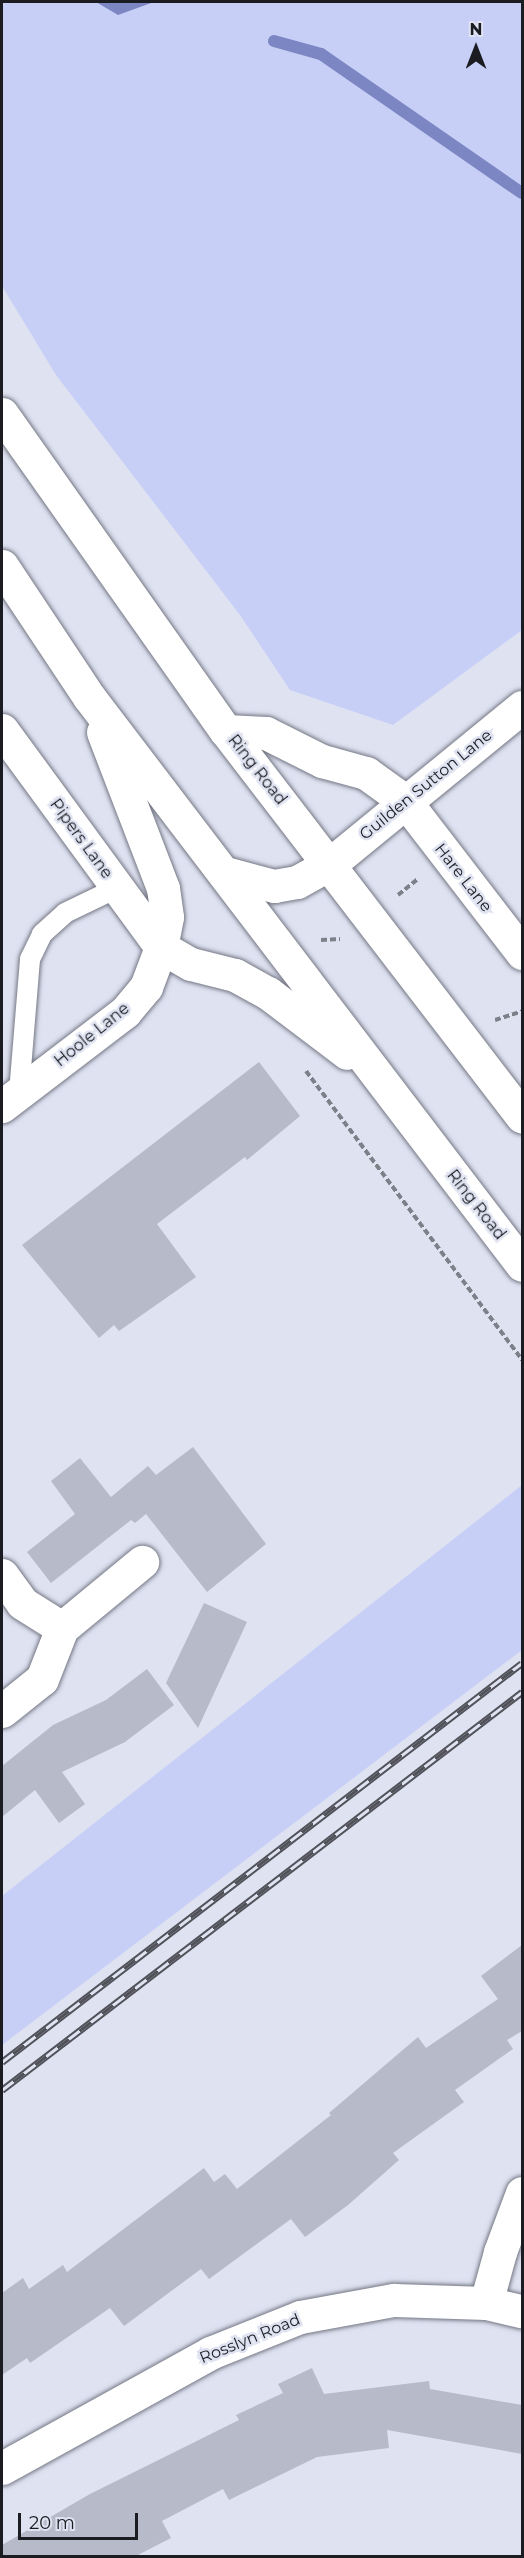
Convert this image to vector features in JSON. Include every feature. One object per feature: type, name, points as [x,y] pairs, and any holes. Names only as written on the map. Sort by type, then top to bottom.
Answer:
[{"type":"main road","name":"Ring Road","points":[[2,414],[226,731],[522,1117]]},
{"type":"main road","name":"Ring Road","points":[[2,566],[89,697],[522,1264]]},
{"type":"main road","name":"Hoole Lane","points":[[10,1100],[125,1012],[146,987],[161,947],[167,916],[163,888],[89,697]]},
{"type":"main road","name":"Guilden Sutton Lane","points":[[225,873],[274,886],[297,882],[330,864],[522,707]]},
{"type":"main road","name":"Pipers Lane","points":[[2,730],[161,947]]},
{"type":"main road","name":"Hare Lane","points":[[226,731],[266,733],[322,761],[366,773],[405,801],[522,953]]},
{"type":"main road","points":[[161,947],[191,964],[235,975],[268,993],[376,1074]]},
{"type":"main road","points":[[2,1711],[42,1679],[62,1628],[142,1562]]},
{"type":"main road","points":[[2,1575],[22,1603],[62,1628]]},
{"type":"main road","points":[[486,2303],[500,2252],[522,2193]]},
{"type":"main road","name":"Rosslyn Road","points":[[2,2468],[210,2353],[300,2317],[394,2300],[486,2303],[522,2311]]},
{"type":"lane","points":[[10,1100],[30,959],[42,934],[65,913],[117,888]]},
{"type":"path","points":[[301,1065],[522,1360]]},
{"type":"shaded area","points":[[2,2],[522,2],[522,630],[393,725],[290,690],[240,615],[56,375],[2,286]]},
{"type":"shaded area","points":[[96,2],[154,2],[118,15]]},
{"type":"shaded area","points":[[522,1485],[522,1650],[2,2045],[2,1896]]},
{"type":"building","points":[[259,1062],[300,1116],[247,1160],[245,1157],[157,1224],[196,1277],[119,1331],[114,1325],[99,1338],[22,1245]]},
{"type":"building","points":[[193,1447],[266,1544],[207,1592],[146,1514],[135,1523],[131,1520],[51,1583],[27,1552],[75,1514],[51,1481],[80,1458],[111,1497],[148,1466],[156,1475]]},
{"type":"building","points":[[204,1603],[247,1622],[198,1728],[166,1683]]},
{"type":"building","points":[[147,1669],[174,1705],[125,1742],[62,1772],[85,1804],[59,1823],[35,1790],[2,1817],[2,1766],[53,1725],[106,1700]]},
{"type":"building","points":[[522,1945],[522,2031],[507,2040],[513,2049],[455,2090],[464,2102],[393,2153],[399,2160],[348,2205],[305,2237],[291,2219],[209,2279],[201,2269],[124,2326],[110,2308],[30,2363],[27,2358],[2,2375],[2,2293],[23,2278],[29,2289],[63,2265],[67,2272],[204,2168],[214,2182],[225,2174],[237,2189],[331,2115],[329,2113],[418,2037],[426,2048],[498,1999],[481,1976]]},
{"type":"building","points":[[312,2368],[324,2394],[429,2381],[430,2389],[522,2405],[522,2454],[387,2430],[389,2448],[317,2457],[229,2500],[223,2489],[162,2521],[171,2538],[136,2556],[2,2556],[2,2545],[90,2494],[239,2420],[236,2415],[283,2393],[278,2384]]},
{"type":"waterway","points":[[274,41],[321,54],[522,193]]},
{"type":"railway","points":[[2,2062],[522,1663]]},
{"type":"railway","points":[[2,2090],[522,1692]]}]
